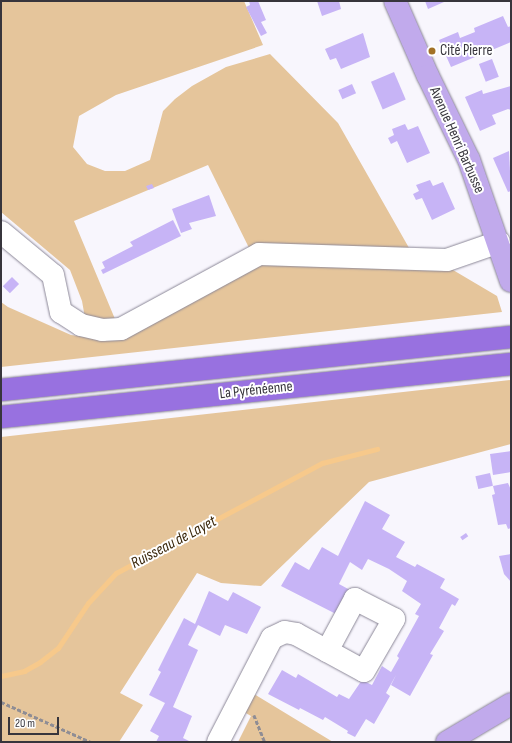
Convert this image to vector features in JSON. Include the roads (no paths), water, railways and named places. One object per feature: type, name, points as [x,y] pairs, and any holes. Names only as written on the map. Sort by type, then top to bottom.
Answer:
[{"type":"highway","name":"La Pyrénéenne","points":[[1,390],[511,337]]},
{"type":"highway","name":"La Pyrénéenne","points":[[1,417],[511,364]]},
{"type":"main road","name":"Avenue Henri Barbusse","points":[[395,1],[428,76],[469,160],[499,242],[511,281]]},
{"type":"main road","points":[[447,742],[511,704]]},
{"type":"street","points":[[1,232],[53,276],[61,312],[81,325],[102,330],[121,329],[259,254],[447,260],[499,242]]},
{"type":"street","points":[[218,742],[272,638],[285,632],[296,634],[364,671],[394,619],[355,599],[328,651]]},
{"type":"waterway","name":"Ruisseau de Layet","points":[[1,676],[24,671],[40,662],[58,648],[88,603],[116,573],[322,463],[377,449]]},
{"type":"place","name":"Cité Pierre","points":[[432,51]]}]
